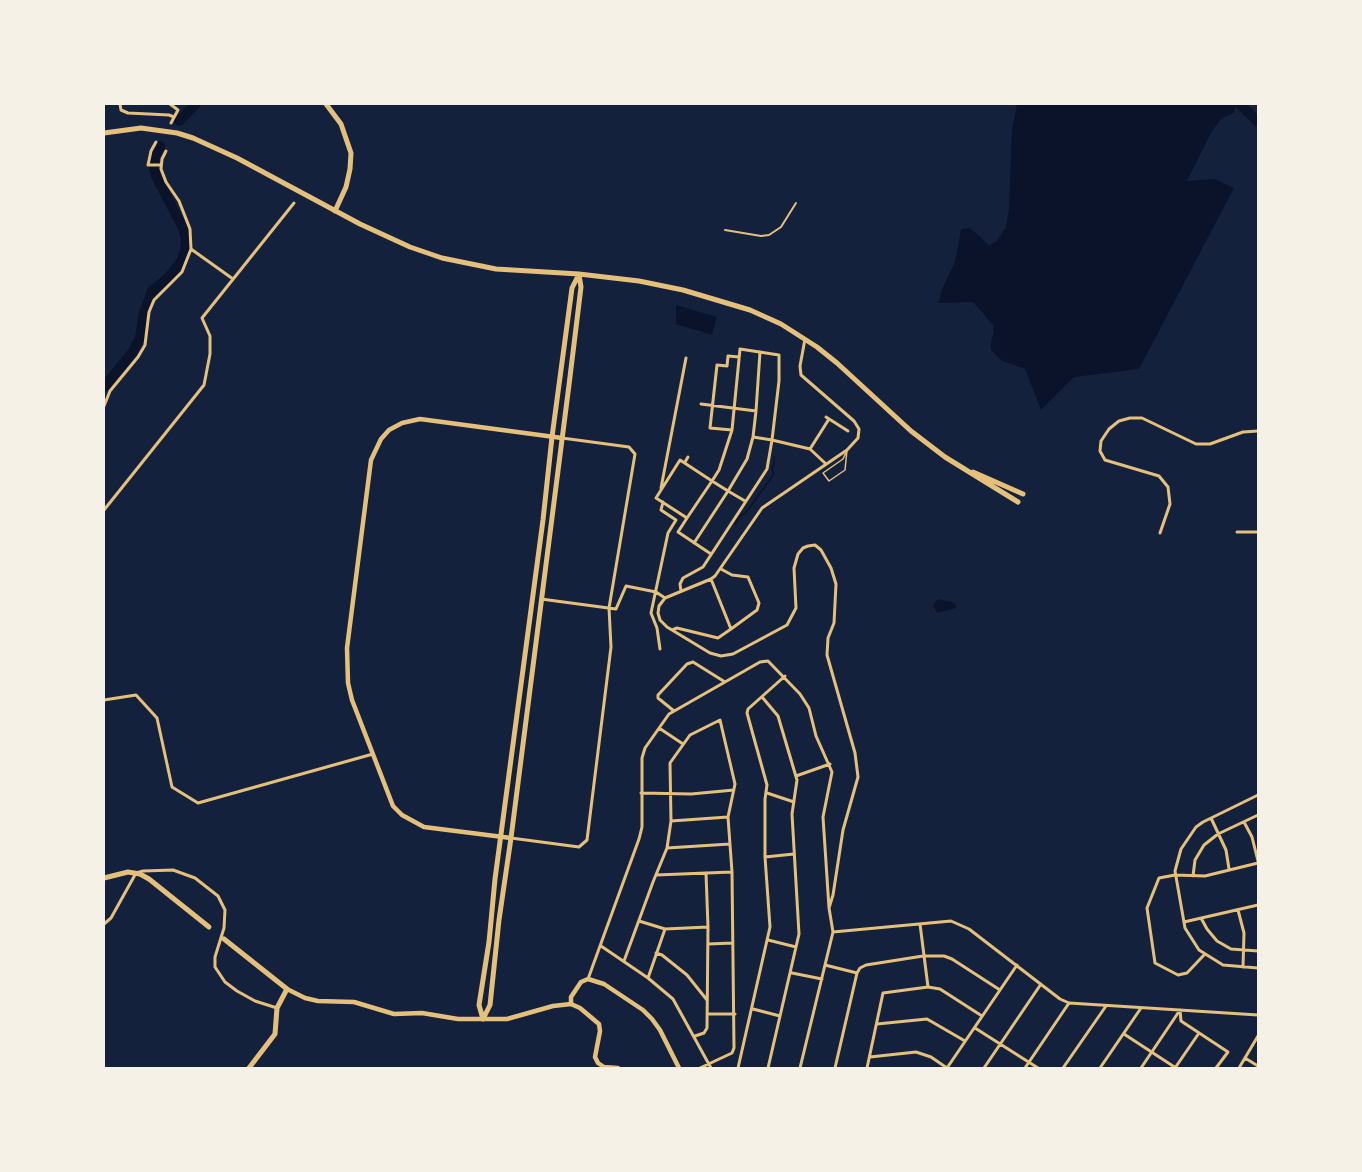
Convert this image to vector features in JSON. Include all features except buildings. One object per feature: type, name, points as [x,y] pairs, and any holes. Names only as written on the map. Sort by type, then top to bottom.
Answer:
[{"type":"main road","points":[[326,104],[341,124],[351,153],[346,187],[335,210]]},
{"type":"main road","points":[[104,133],[141,128],[177,133],[193,138],[237,158],[323,206],[387,237],[442,258],[496,269],[579,274],[658,284],[718,299],[760,314],[805,339],[837,363],[911,431],[945,457],[1018,502]]},
{"type":"main road","points":[[483,1019],[478,1005],[489,942],[572,288],[579,274]]},
{"type":"main road","points":[[483,1019],[490,1005],[581,287],[579,274]]},
{"type":"main road","points":[[990,483],[1023,494]]},
{"type":"main road","points":[[104,878],[120,873],[136,873],[149,879],[209,927]]},
{"type":"main road","points":[[224,939],[287,989],[277,1008],[275,1034],[249,1068]]},
{"type":"street","points":[[120,104],[121,110],[128,113],[174,117]]},
{"type":"street","points":[[170,104],[178,110],[171,123]]},
{"type":"street","points":[[156,142],[148,165],[160,165]]},
{"type":"street","points":[[104,406],[110,391],[145,345],[149,312],[154,300],[182,272],[191,249],[190,229],[179,201],[163,175],[160,165],[166,151]]},
{"type":"street","points":[[104,510],[204,385],[210,354],[210,336],[202,318],[294,203]]},
{"type":"street","points":[[725,230],[769,236],[781,227],[796,203]]},
{"type":"street","points":[[191,249],[233,279]]},
{"type":"street","points":[[805,339],[801,375],[854,421],[858,427],[858,438],[846,450],[759,511],[721,569],[711,579],[665,598],[659,606],[659,616],[672,630],[710,652],[723,656],[732,654],[781,630],[791,620],[796,608],[794,568],[798,554],[808,546],[816,545],[821,549],[836,584],[834,623],[828,639],[827,655],[855,753],[858,777],[843,830],[829,908]]},
{"type":"street","points":[[681,591],[682,578],[702,568],[767,469],[779,381],[779,355],[740,349],[732,430],[719,470],[678,532],[711,554]]},
{"type":"street","points":[[694,543],[747,459],[753,437],[760,352]]},
{"type":"street","points":[[732,430],[710,428],[712,406],[717,366],[727,366],[728,356],[740,357]]},
{"type":"street","points":[[661,490],[684,361]]},
{"type":"street","points":[[701,404],[756,411]]},
{"type":"street","points":[[810,449],[828,418],[848,431]]},
{"type":"street","points":[[1160,533],[1170,504],[1168,487],[1159,476],[1105,460],[1100,452],[1101,441],[1109,429],[1119,421],[1142,418],[1196,444],[1210,444],[1243,432],[1258,430]]},
{"type":"street","points":[[420,419],[552,437],[629,447],[635,454],[609,608],[611,648],[587,840],[579,847],[424,827],[402,815],[393,806],[352,700],[348,683],[347,648],[371,460],[374,450],[389,430],[402,423],[420,419]]},
{"type":"street","points":[[753,437],[810,449],[826,464]]},
{"type":"street","points":[[685,462],[688,457]]},
{"type":"street","points":[[687,518],[656,498],[680,460],[745,501]]},
{"type":"street","points":[[660,649],[657,628],[651,615],[668,533],[676,520],[661,510],[663,502]]},
{"type":"street","points":[[1237,532],[1258,532]]},
{"type":"street","points":[[672,630],[677,628],[718,638],[757,610],[759,603],[748,577],[732,575],[721,569]]},
{"type":"street","points":[[711,579],[731,629]]},
{"type":"street","points":[[540,599],[616,609],[626,586],[656,592],[665,598]]},
{"type":"street","points":[[588,979],[642,827],[642,758],[645,748],[674,711],[765,661],[771,663],[800,693],[809,708],[816,736],[830,764],[831,779],[823,818],[829,908],[833,932],[800,1068]]},
{"type":"street","points":[[674,711],[658,699],[658,694],[687,664],[693,662],[726,682]]},
{"type":"street","points":[[738,1068],[770,927],[765,858],[767,785],[747,713],[748,709],[784,676]]},
{"type":"street","points":[[104,700],[136,695],[157,718],[172,787],[198,803],[373,754]]},
{"type":"street","points":[[762,697],[778,716],[796,776],[792,814],[799,934],[792,973],[768,1068]]},
{"type":"street","points":[[624,961],[668,848],[671,821],[669,766],[690,735],[720,720],[735,784],[728,817],[732,872],[734,1048],[732,1053],[710,1066],[700,1068]]},
{"type":"street","points":[[659,728],[683,744]]},
{"type":"street","points":[[796,776],[830,764]]},
{"type":"street","points":[[641,793],[669,794],[734,790]]},
{"type":"street","points":[[766,793],[794,802]]},
{"type":"street","points":[[1258,795],[1196,827],[1185,841],[1177,857],[1175,875],[1187,933],[1204,955],[1223,965],[1258,968]]},
{"type":"street","points":[[1193,876],[1198,853],[1204,845],[1218,834],[1258,815]]},
{"type":"street","points":[[671,821],[728,817]]},
{"type":"street","points":[[1211,818],[1226,850],[1229,869]]},
{"type":"street","points":[[1204,955],[1187,973],[1178,975],[1155,963],[1147,908],[1159,878],[1175,875],[1204,876],[1258,862],[1252,837],[1244,822]]},
{"type":"street","points":[[668,848],[730,844]]},
{"type":"street","points":[[765,858],[794,854]]},
{"type":"street","points":[[104,924],[111,918],[136,873],[173,870],[195,879],[218,896],[225,910],[224,928],[215,957],[215,967],[225,982],[237,991],[255,1001],[277,1008]]},
{"type":"street","points":[[656,875],[732,872]]},
{"type":"street","points":[[695,1036],[704,1033],[707,1028],[706,873]]},
{"type":"street","points":[[1184,922],[1258,905]]},
{"type":"street","points":[[1238,910],[1244,933],[1243,967]]},
{"type":"street","points":[[1202,918],[1207,929],[1217,941],[1231,949],[1258,951]]},
{"type":"street","points":[[638,921],[665,928],[708,927]]},
{"type":"street","points":[[833,932],[951,921],[961,924],[1069,1003],[1258,1015]]},
{"type":"street","points":[[920,923],[928,987]]},
{"type":"street","points":[[648,978],[665,928]]},
{"type":"street","points":[[768,940],[796,947]]},
{"type":"street","points":[[708,944],[733,943]]},
{"type":"street","points":[[601,946],[648,978],[673,999],[710,1066]]},
{"type":"street","points":[[656,953],[662,955],[687,975],[707,1001]]},
{"type":"street","points":[[835,1068],[857,974],[860,968],[866,965],[923,956],[944,956],[999,990]]},
{"type":"street","points":[[825,965],[857,974]]},
{"type":"street","points":[[870,1057],[916,1052],[931,1057],[947,1068],[1017,965]]},
{"type":"street","points":[[792,973],[822,979]]},
{"type":"street","points":[[570,1004],[571,997],[581,982],[588,979],[604,984],[652,1019],[679,1068]]},
{"type":"street","points":[[984,1068],[1041,984]]},
{"type":"street","points":[[867,1068],[883,993],[928,987],[940,989],[982,1016]]},
{"type":"street","points":[[287,989],[305,998],[354,1002],[393,1014],[422,1013],[458,1019],[519,1017],[553,1006],[570,1004],[580,1008],[599,1024],[600,1031],[595,1057],[598,1063],[604,1067],[618,1068]]},
{"type":"street","points":[[1025,1068],[1069,1003]]},
{"type":"street","points":[[1063,1068],[1106,1006]]},
{"type":"street","points":[[1100,1068],[1142,1008]]},
{"type":"street","points":[[753,1010],[781,1016]]},
{"type":"street","points":[[1180,1010],[1181,1021],[1228,1052],[1216,1068]]},
{"type":"street","points":[[1140,1068],[1180,1010]]},
{"type":"street","points":[[707,1014],[735,1014]]},
{"type":"street","points":[[877,1024],[927,1019],[965,1041]]},
{"type":"street","points":[[975,1028],[1038,1068]]},
{"type":"street","points":[[1124,1034],[1176,1068],[1199,1033]]},
{"type":"street","points":[[1239,1068],[1258,1036]]},
{"type":"street","points":[[1245,1058],[1258,1066]]},
{"type":"lane","points":[[846,450],[845,470],[829,481],[823,473],[843,459],[846,450]]},
{"type":"water","points":[[1017,104],[1236,104],[1234,113],[1222,118],[1212,131],[1187,181],[1215,179],[1234,188],[1139,369],[1074,377],[1041,410],[1025,369],[1002,361],[991,350],[993,325],[973,302],[938,303],[955,262],[961,229],[970,228],[989,245],[996,242],[1006,227],[1009,210],[1012,129]]},
{"type":"water","points":[[676,305],[717,317],[712,335],[676,324]]},
{"type":"water","points":[[938,599],[953,602],[956,608],[937,613],[933,605]]},
{"type":"waterway","points":[[179,121],[196,104]]},
{"type":"waterway","points":[[1240,104],[1258,122]]},
{"type":"waterway","points":[[104,387],[132,353],[140,338],[143,316],[152,291],[167,279],[181,262],[185,251],[186,240],[183,228],[154,168],[155,156],[160,146]]},
{"type":"waterway","points":[[735,524],[774,474],[772,469],[774,457]]}]
